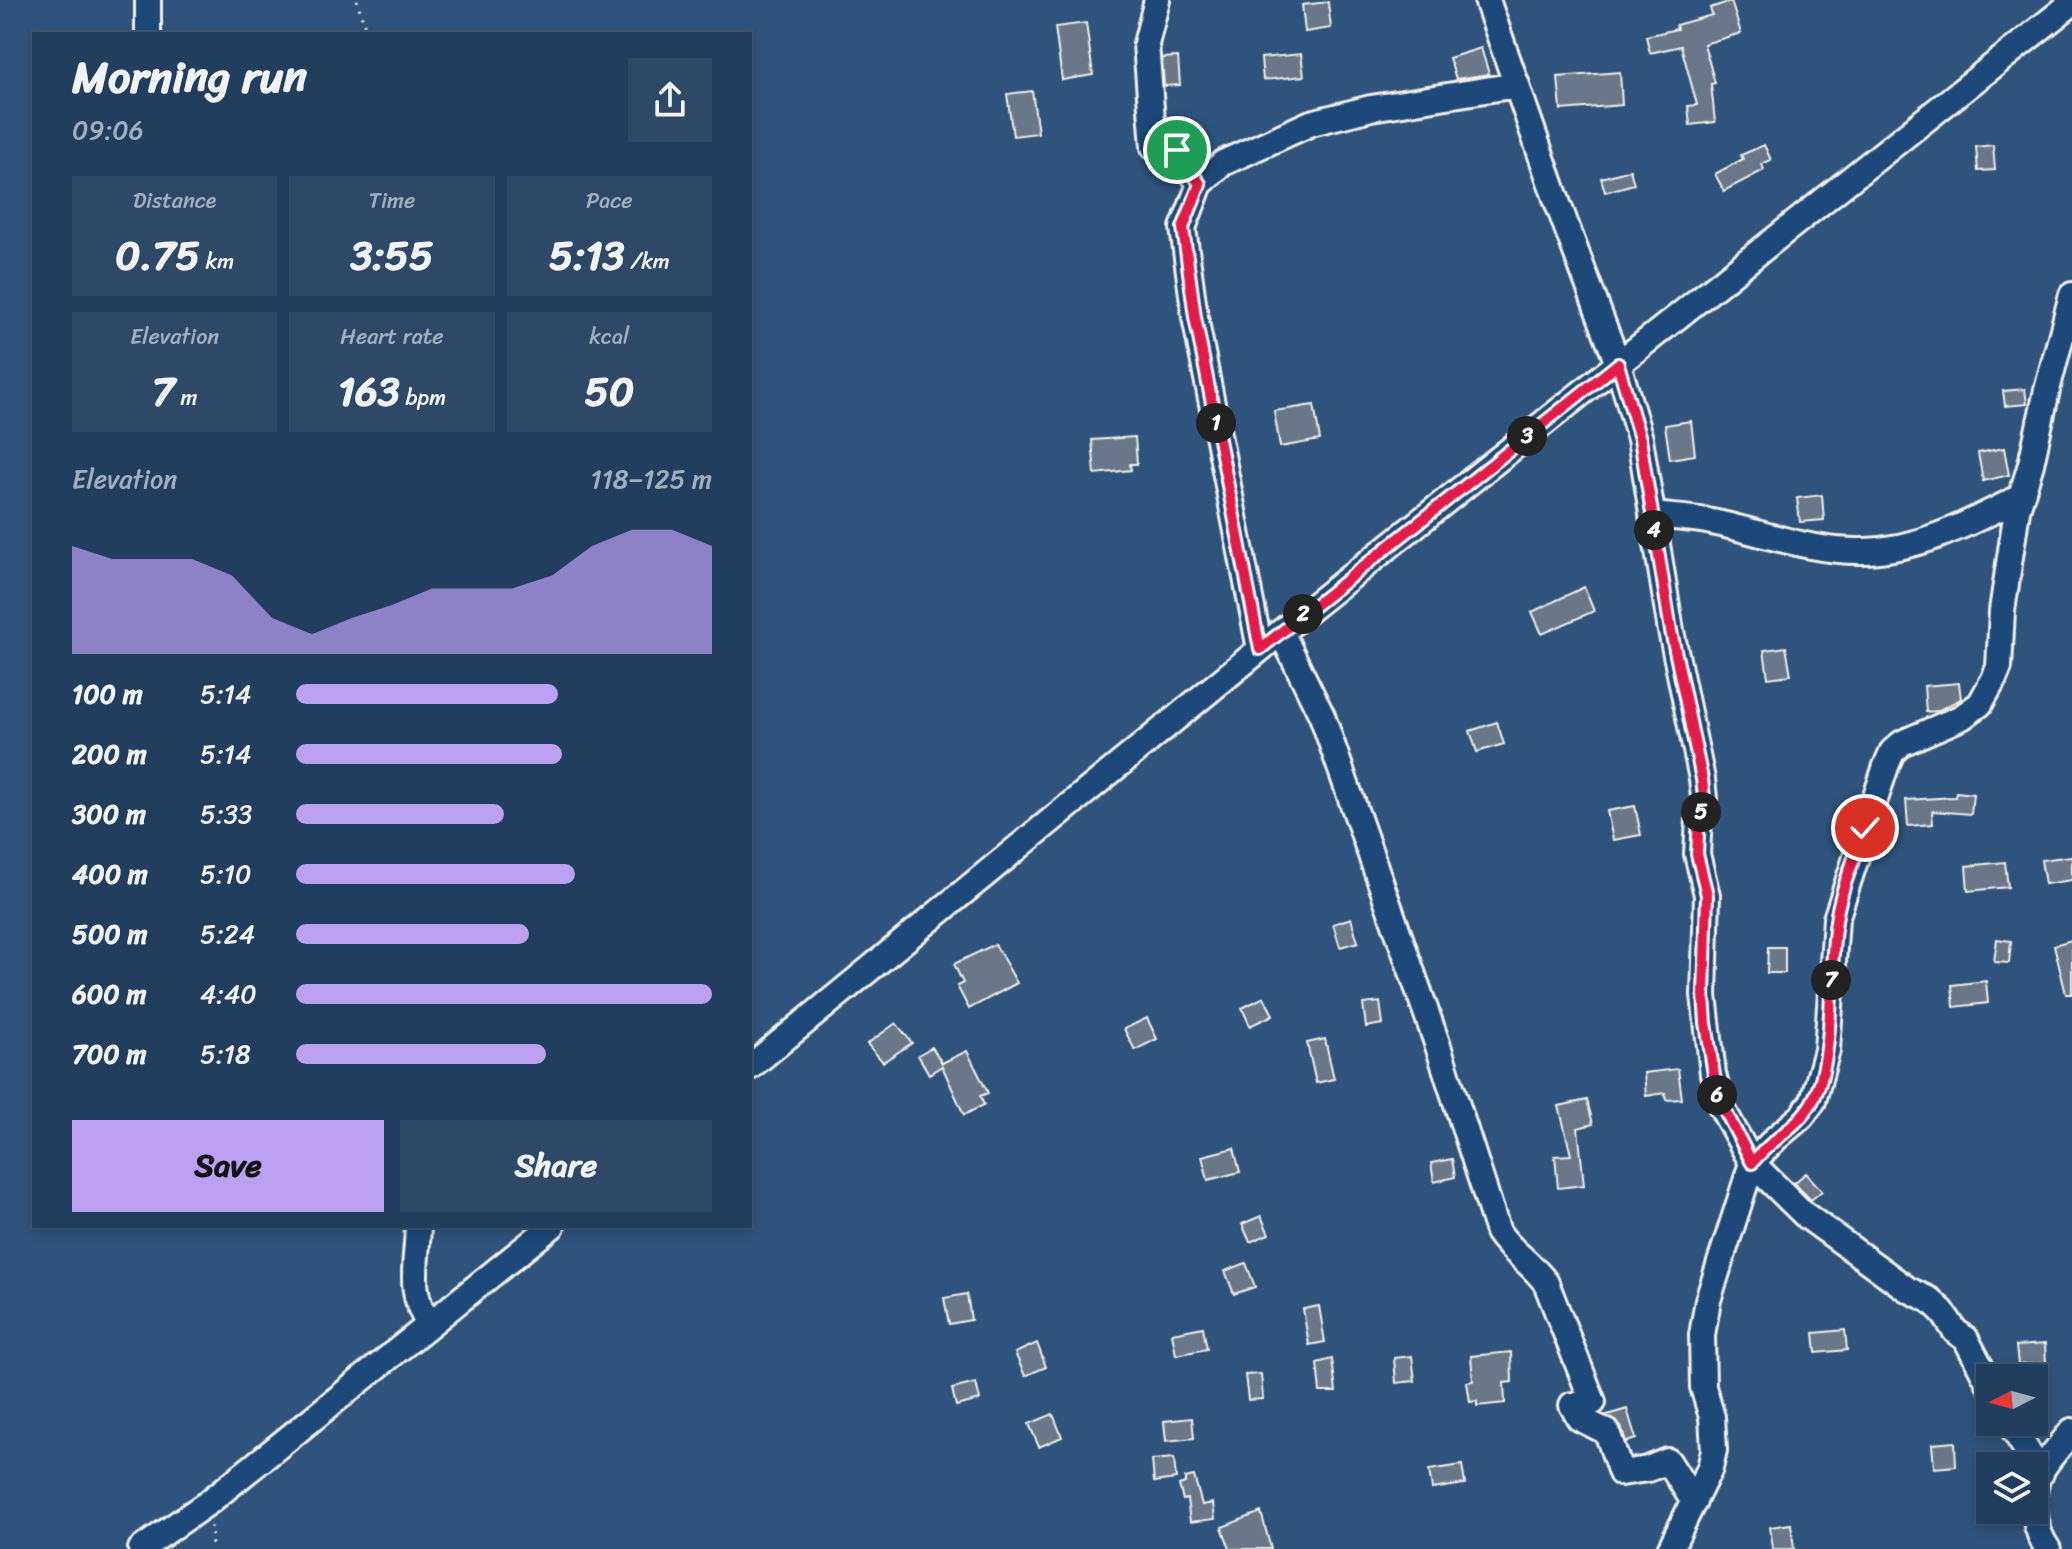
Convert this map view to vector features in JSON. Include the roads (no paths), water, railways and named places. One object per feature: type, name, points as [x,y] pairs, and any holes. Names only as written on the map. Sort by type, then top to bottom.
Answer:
[{"type":"street","points":[[148,0],[148,32]]},
{"type":"street","points":[[1157,0],[1146,44],[1149,116],[1154,147],[1177,150],[1200,184]]},
{"type":"street","points":[[1487,0],[1618,364],[1640,439],[1671,631],[1702,779],[1704,798],[1699,818],[1697,854],[1707,895],[1704,995],[1713,1074],[1721,1106],[1752,1163],[1805,1215],[1907,1289],[1930,1300],[1942,1311],[1955,1331],[1966,1339],[1979,1364]]},
{"type":"street","points":[[752,1065],[1281,632],[2072,3]]},
{"type":"street","points":[[1260,649],[1195,317],[1183,228],[1200,184],[1223,163],[1311,123],[1371,108],[1517,85]]},
{"type":"street","points":[[1670,1549],[1710,1468],[1714,1450],[1712,1417],[1703,1387],[1702,1335],[1708,1300],[1752,1163],[1801,1117],[1813,1101],[1827,1050],[1836,919],[1892,752],[1902,743],[1962,717],[1980,704],[1999,667],[2002,611],[2021,497],[2072,295]]},
{"type":"street","points":[[1652,515],[1705,521],[1836,549],[1864,551],[1901,546],[1948,534],[2021,497]]},
{"type":"street","points":[[1281,632],[1322,716],[1438,1046],[1498,1232],[1546,1283],[1593,1402],[1572,1405],[1579,1418],[1607,1432],[1621,1473],[1648,1469],[1668,1461],[1694,1502]]},
{"type":"street","points":[[418,1228],[414,1289],[416,1301],[429,1324]]},
{"type":"street","points":[[141,1549],[209,1502],[549,1228]]},
{"type":"street","points":[[2048,1464],[2072,1431]]},
{"type":"street","points":[[2037,1524],[2040,1538],[2048,1549]]}]
